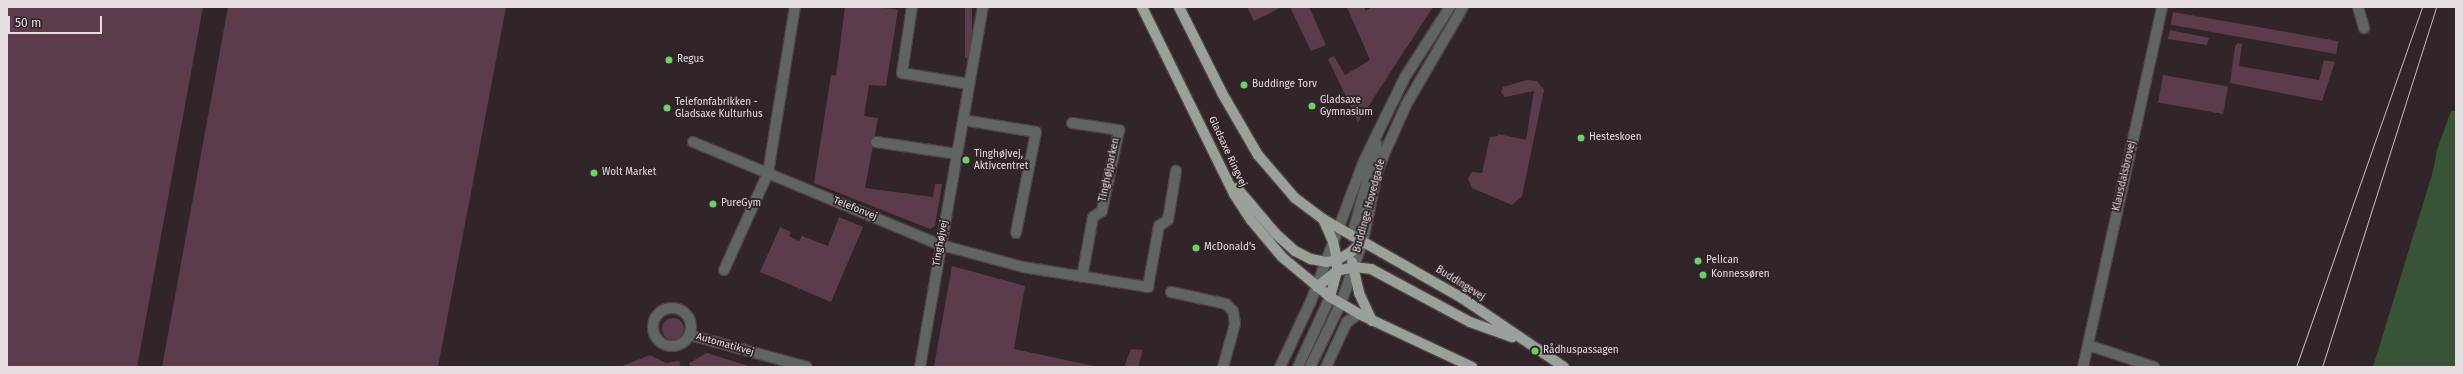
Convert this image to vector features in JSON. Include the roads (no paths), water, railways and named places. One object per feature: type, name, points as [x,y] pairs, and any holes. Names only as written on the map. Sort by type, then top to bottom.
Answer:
[{"type":"main road","name":"Gladsaxe Ringvej","points":[[1142,7],[1204,130],[1217,163],[1250,220],[1282,257],[1330,297],[1359,314]]},
{"type":"main road","points":[[1179,7],[1222,93],[1258,155],[1295,198],[1323,219],[1338,228]]},
{"type":"main road","points":[[1217,163],[1249,204],[1295,251],[1326,262],[1336,260],[1351,252],[1363,241]]},
{"type":"main road","points":[[1323,219],[1333,241],[1337,271],[1330,297]]},
{"type":"main road","name":"Buddingevej","points":[[1338,228],[1462,298],[1523,341],[1564,367]]},
{"type":"main road","points":[[1352,236],[1351,252],[1353,267],[1362,302],[1372,321]]},
{"type":"main road","points":[[1317,287],[1337,271],[1353,267],[1378,271],[1470,322],[1523,341]]},
{"type":"main road","points":[[1359,314],[1472,367]]},
{"type":"street","points":[[724,270],[768,173],[795,7]]},
{"type":"street","points":[[912,7],[902,73],[969,84]]},
{"type":"street","name":"Tinghøjvej","points":[[920,367],[982,7]]},
{"type":"street","name":"Buddinge Hovedgade","points":[[1280,367],[1317,287],[1364,160],[1405,77],[1450,7]]},
{"type":"street","name":"Buddinge Hovedgade","points":[[1310,367],[1341,304],[1363,241],[1377,173],[1386,150],[1406,105],[1463,7]]},
{"type":"street","name":"Klausdalsbrovej","points":[[2083,367],[2162,7]]},
{"type":"street","points":[[2358,7],[2364,28]]},
{"type":"street","points":[[963,120],[1036,132],[1016,233]]},
{"type":"street","points":[[1352,236],[1384,121]]},
{"type":"street","name":"Tinghøjparken","points":[[1072,122],[1119,130],[1102,211],[1093,216],[1082,277]]},
{"type":"street","name":"Telefonvej","points":[[693,142],[941,245]]},
{"type":"street","points":[[876,142],[957,154]]},
{"type":"street","points":[[941,245],[1023,267],[1148,287],[1159,226],[1168,220],[1176,171]]},
{"type":"street","points":[[1171,292],[1226,304],[1233,311],[1235,324],[1223,367]]},
{"type":"street","points":[[1298,367],[1330,297]]},
{"type":"street","points":[[1326,367],[1347,322],[1359,314]]},
{"type":"street","name":"Automatikvej","points":[[690,334],[807,367]]},
{"type":"street","points":[[2088,345],[2154,367]]},
{"type":"tram line","points":[[2296,367],[2422,7]]},
{"type":"tram line","points":[[2322,367],[2436,7]]},
{"type":"place","name":"Regus","points":[[669,60]]},
{"type":"place","name":"Buddinge Torv","points":[[1244,85]]},
{"type":"place","name":"Gladsaxe Gymnasium","points":[[1312,106]]},
{"type":"place","name":"Telefonfabrikken - Gladsaxe Kulturhus","points":[[667,108]]},
{"type":"place","name":"Hesteskoen","points":[[1581,138]]},
{"type":"place","name":"Tinghøjvej, Aktivcentret","points":[[966,160]]},
{"type":"place","name":"Wolt Market","points":[[594,173]]},
{"type":"place","name":"PureGym","points":[[713,204]]},
{"type":"place","name":"McDonald's","points":[[1196,248]]},
{"type":"place","name":"Pelican","points":[[1698,261]]},
{"type":"place","name":"Konnessøren","points":[[1703,275]]},
{"type":"place","name":"Rådhuspassagen","points":[[1535,351]]}]
